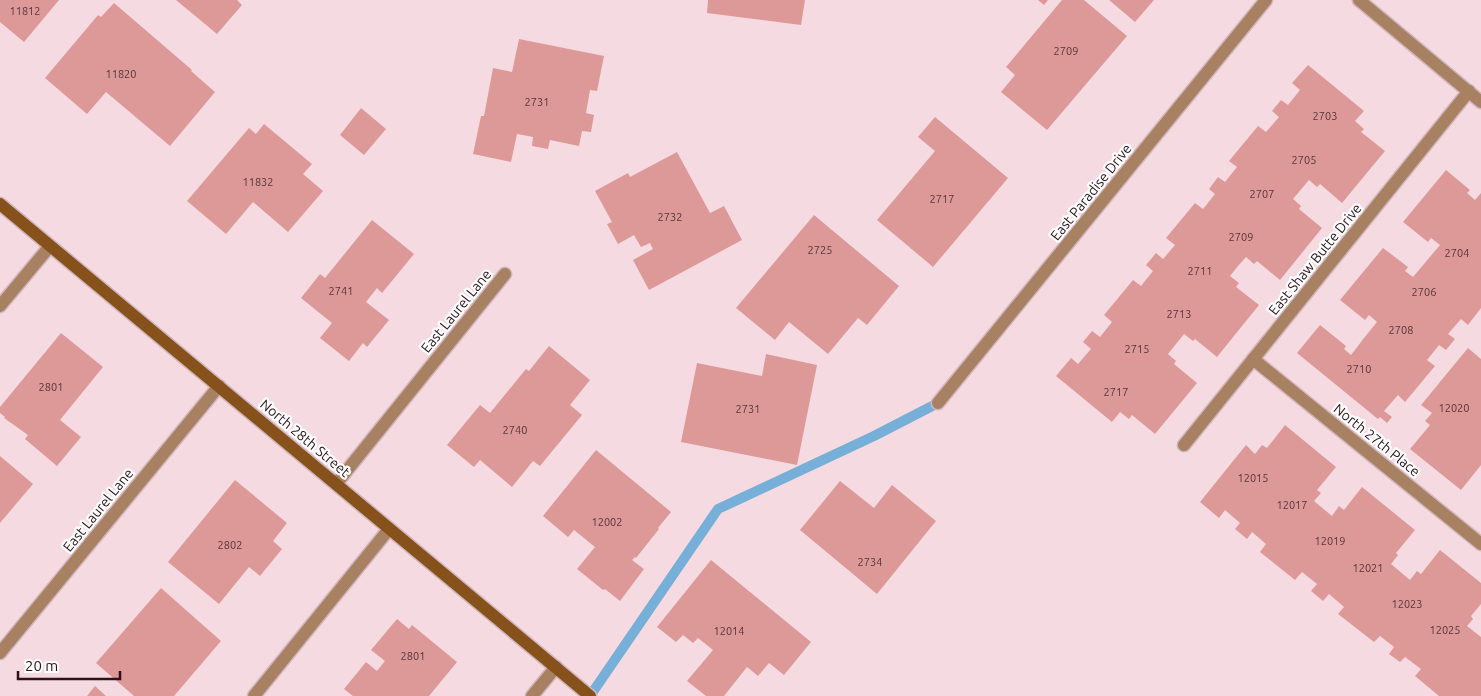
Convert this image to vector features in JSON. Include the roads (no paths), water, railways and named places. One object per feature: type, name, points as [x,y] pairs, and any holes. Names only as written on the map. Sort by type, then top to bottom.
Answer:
[{"type":"street","name":"East Paradise Drive","points":[[938,403],[1266,0]]},
{"type":"street","points":[[1359,0],[1481,102]]},
{"type":"street","name":"East Shaw Butte Drive","points":[[1184,445],[1469,92]]},
{"type":"street","name":"North 28th Street","points":[[0,204],[590,696]]},
{"type":"street","points":[[0,306],[50,246]]},
{"type":"street","name":"East Laurel Lane","points":[[336,484],[505,274]]},
{"type":"street","name":"North 27th Place","points":[[1253,359],[1481,544]]},
{"type":"street","name":"East Laurel Lane","points":[[0,653],[218,386]]},
{"type":"street","points":[[254,696],[389,529]]},
{"type":"street","points":[[532,696],[556,667]]},
{"type":"waterway","points":[[590,696],[718,509],[874,436],[938,403]]}]
